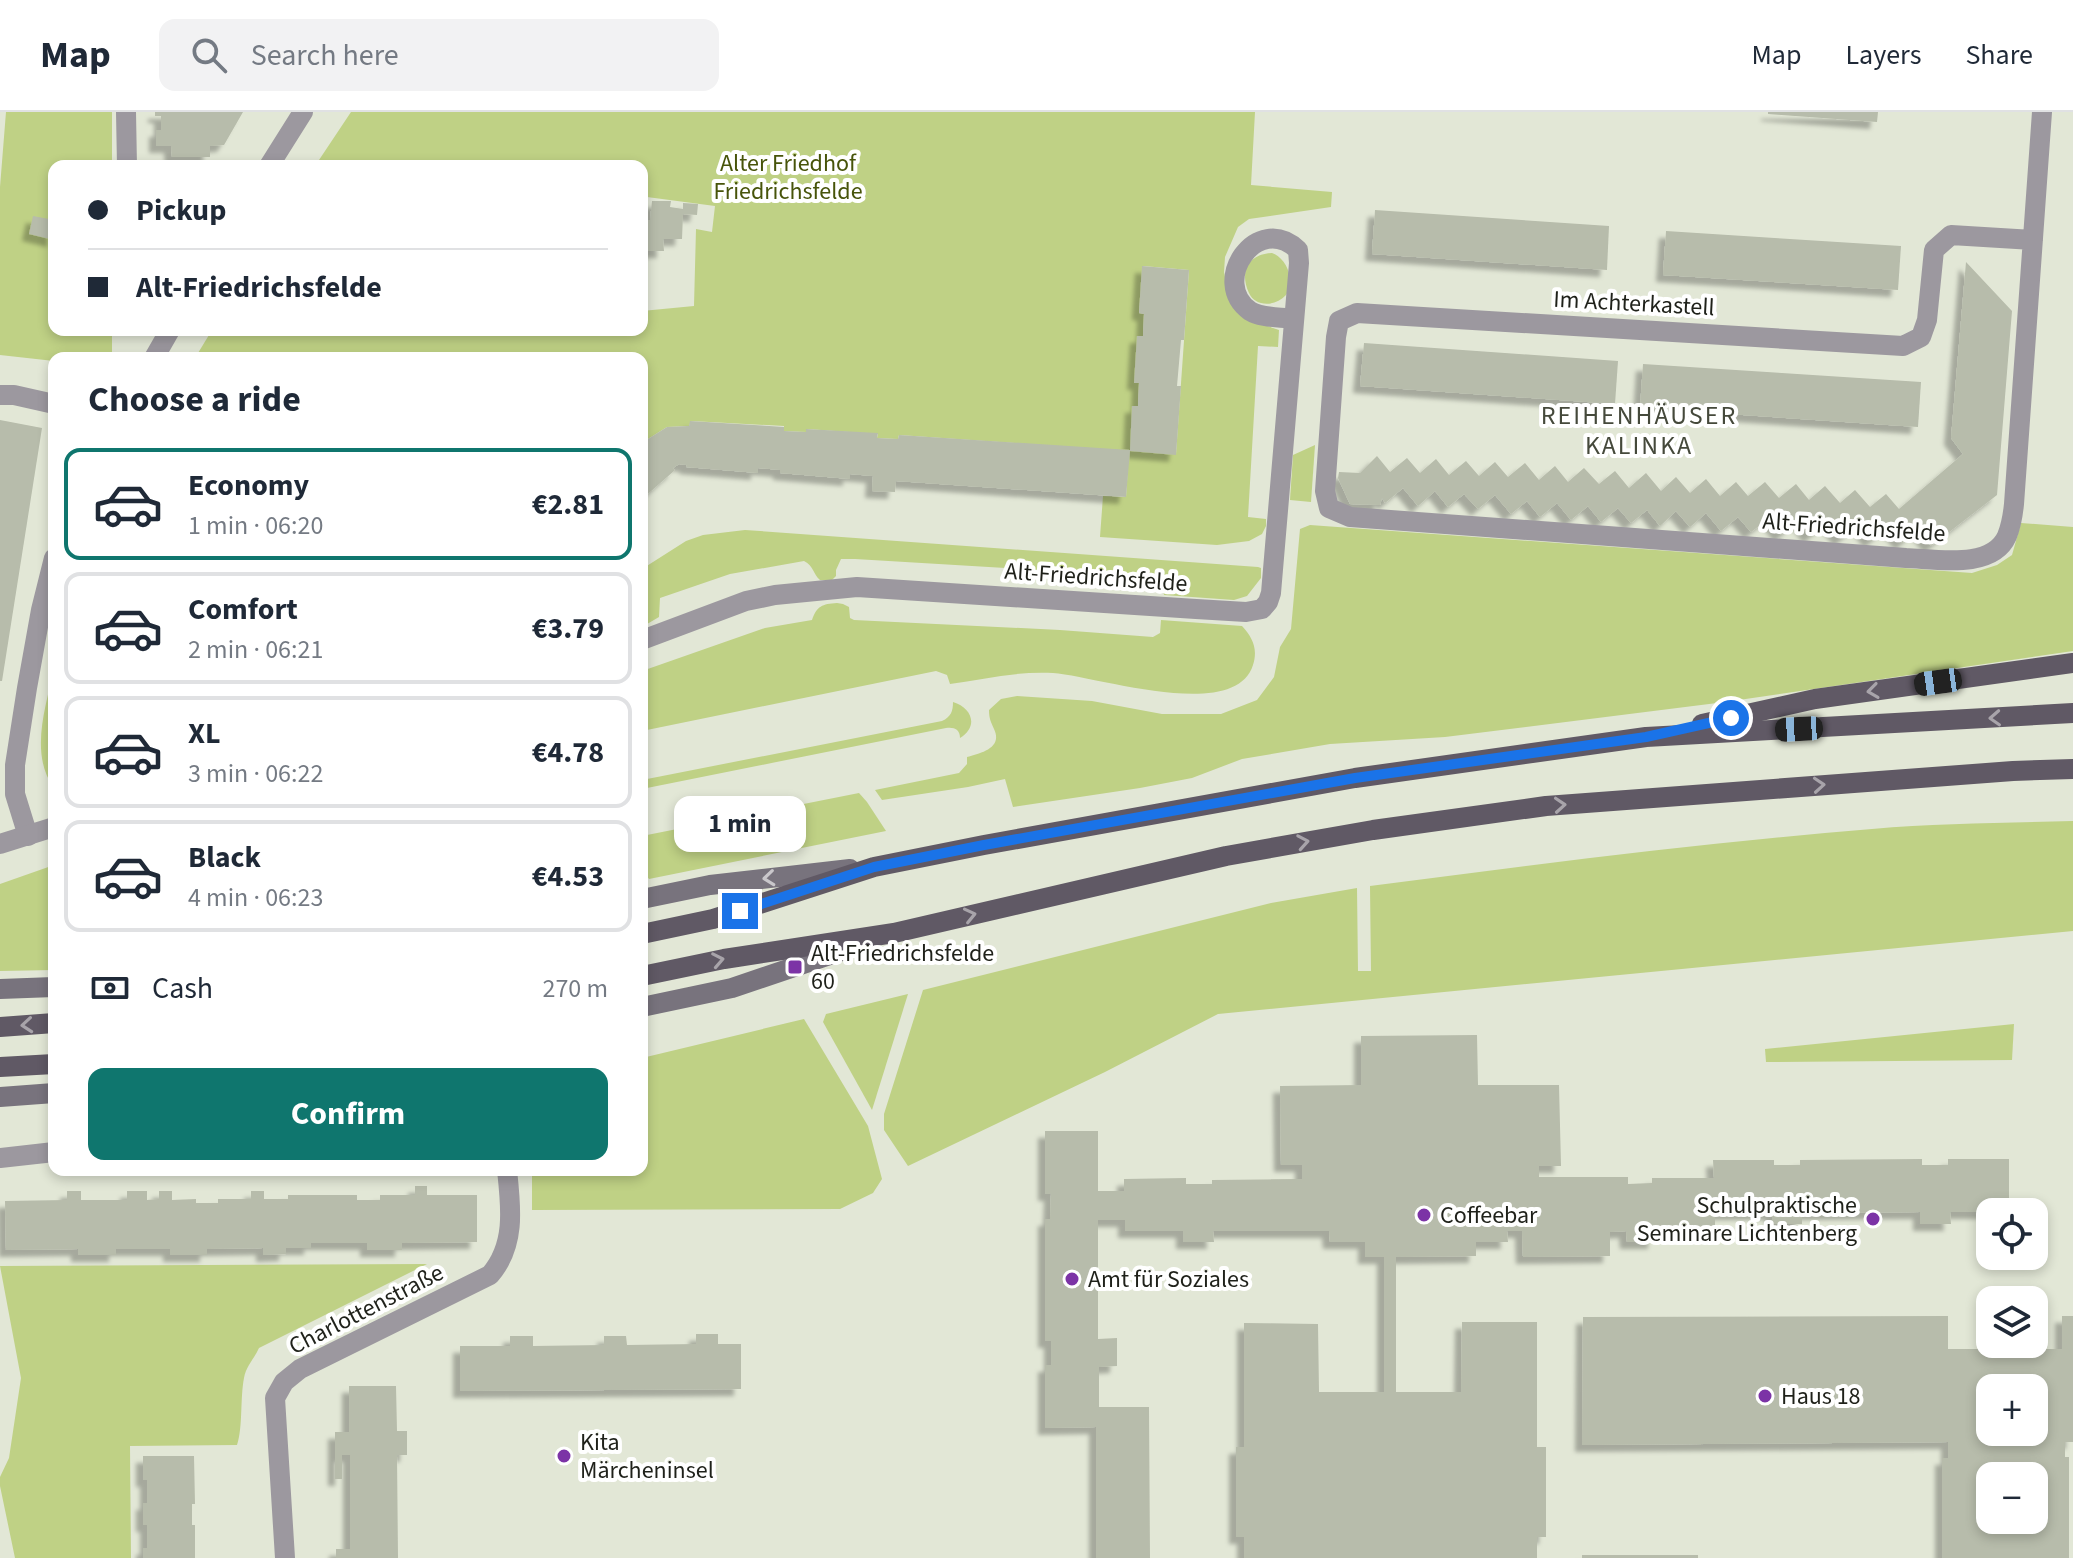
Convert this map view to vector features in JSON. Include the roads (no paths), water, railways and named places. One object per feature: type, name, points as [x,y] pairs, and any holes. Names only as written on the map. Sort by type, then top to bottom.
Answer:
[{"type":"main road","points":[[648,898],[710,885],[874,867],[1355,778],[1646,737],[1815,699],[2073,663]]},
{"type":"main road","points":[[1646,737],[2073,713]]},
{"type":"main road","points":[[648,975],[724,959],[894,933],[1226,856],[1373,830],[1546,806],[2073,769]]},
{"type":"main road","points":[[648,933],[713,919],[874,867]]},
{"type":"main road","points":[[648,1006],[732,988],[894,933]]},
{"type":"main road","points":[[0,989],[48,987]]},
{"type":"main road","points":[[0,1027],[48,1023]]},
{"type":"main road","points":[[0,1067],[48,1064]]},
{"type":"main road","points":[[0,1097],[48,1093]]},
{"type":"street","points":[[126,112],[127,160]]},
{"type":"street","points":[[273,160],[303,112]]},
{"type":"street","name":"Alt-Friedrichsfelde","points":[[1329,508],[1350,517],[1906,558],[1975,560],[1998,549],[2006,538],[2014,504],[2042,112]]},
{"type":"street","name":"Im Achterkastell","points":[[1329,508],[1325,491],[1336,337],[1339,321],[1357,313],[1903,346],[1921,337],[1927,320],[1934,250],[1951,235],[2033,240]]},
{"type":"street","name":"Alt-Friedrichsfelde","points":[[648,638],[746,601],[857,587],[1208,610],[1246,612],[1262,609],[1271,593],[1293,319]]},
{"type":"street","points":[[0,395],[48,403]]},
{"type":"street","points":[[28,836],[15,794],[15,765],[35,641],[48,584]]},
{"type":"street","points":[[0,844],[48,829]]},
{"type":"street","points":[[0,1158],[48,1153]]},
{"type":"street","name":"Charlottenstraße","points":[[285,1558],[275,1398],[284,1382],[300,1369],[490,1275],[501,1262],[509,1236],[508,1176]]},
{"type":"place","name":"Alt-Friedrichsfelde 60","points":[[795,967]]},
{"type":"place","name":"Coffeebar","points":[[1424,1215]]},
{"type":"place","name":"Schulpraktische Seminare Lichtenberg","points":[[1873,1219]]},
{"type":"place","name":"Amt für Soziales","points":[[1072,1279]]},
{"type":"place","name":"Haus 18","points":[[1765,1396]]},
{"type":"place","name":"Kita Märcheninsel","points":[[564,1456]]},
{"type":"district","name":"REIHENHÄUSER KALINKA","points":[[1639,430]]},
{"type":"park label","name":"Alter Friedhof Friedrichsfelde","points":[[788,177]]}]
